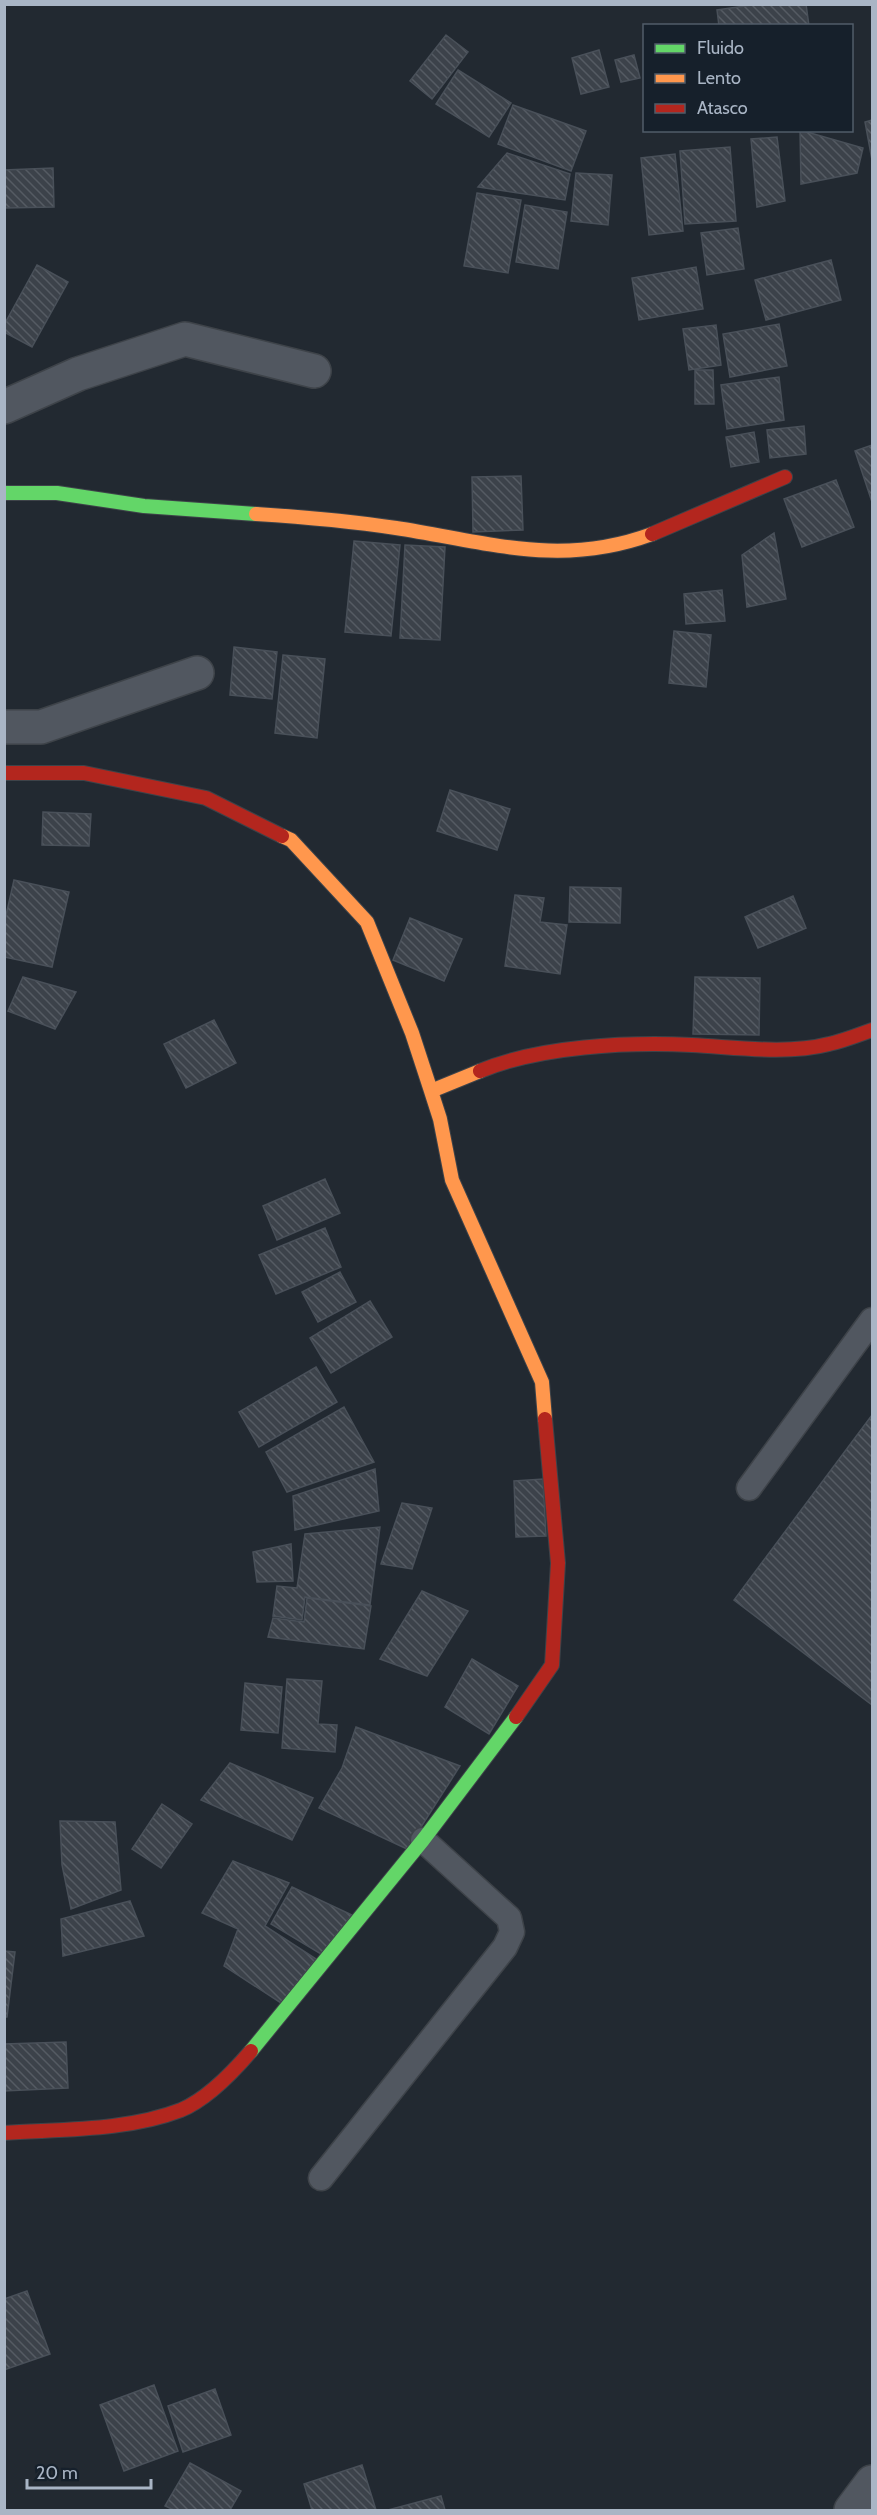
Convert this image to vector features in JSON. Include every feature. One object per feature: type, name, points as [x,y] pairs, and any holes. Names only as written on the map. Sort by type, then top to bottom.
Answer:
[{"type":"street","points":[[4,407],[78,374],[185,339],[315,371]]},
{"type":"street","points":[[4,493],[34,490],[144,506],[377,525],[537,550],[585,551],[633,542],[756,487],[785,477]]},
{"type":"street","points":[[4,727],[41,727],[197,673]]},
{"type":"street","points":[[4,773],[84,772],[206,798],[291,840],[367,922],[412,1033],[440,1119],[452,1180],[542,1382],[558,1563],[552,1665],[498,1743],[423,1840],[238,2067],[221,2083],[183,2109],[135,2123],[4,2133]]},
{"type":"street","points":[[431,1091],[501,1062],[560,1052],[622,1046],[690,1046],[755,1050],[827,1045],[873,1030]]},
{"type":"street","points":[[851,2511],[873,2482]]},
{"type":"lane","points":[[750,1488],[873,1320]]},
{"type":"lane","points":[[321,2178],[506,1947],[512,1932],[508,1918],[423,1840]]},
{"type":"building","points":[[759,4],[806,4],[809,24],[719,24],[717,10]]},
{"type":"building","points":[[446,35],[468,52],[432,99],[410,81]]},
{"type":"building","points":[[599,50],[609,87],[581,94],[572,58]]},
{"type":"building","points":[[634,55],[640,78],[621,82],[615,60]]},
{"type":"building","points":[[458,70],[511,103],[489,137],[436,104]]},
{"type":"building","points":[[513,105],[586,131],[571,171],[498,144]]},
{"type":"building","points":[[872,120],[872,160],[865,122]]},
{"type":"building","points":[[800,132],[863,148],[857,173],[801,184]]},
{"type":"building","points":[[777,137],[785,201],[757,207],[751,139]]},
{"type":"building","points":[[730,147],[736,221],[685,224],[680,151]]},
{"type":"building","points":[[507,153],[570,174],[565,200],[478,187]]},
{"type":"building","points":[[675,154],[683,231],[649,235],[641,158]]},
{"type":"building","points":[[53,168],[54,207],[4,208],[4,170]]},
{"type":"building","points":[[576,173],[612,175],[608,225],[571,221]]},
{"type":"building","points":[[477,193],[521,200],[508,273],[464,266]]},
{"type":"building","points":[[525,205],[567,212],[558,269],[516,262]]},
{"type":"building","points":[[738,228],[744,269],[707,275],[701,233]]},
{"type":"building","points":[[831,260],[841,300],[766,320],[755,280]]},
{"type":"building","points":[[37,265],[68,282],[32,347],[4,332],[4,325]]},
{"type":"building","points":[[696,267],[703,309],[639,320],[632,278]]},
{"type":"building","points":[[779,324],[787,366],[730,377],[723,334]]},
{"type":"building","points":[[716,325],[721,365],[689,370],[683,329]]},
{"type":"building","points":[[695,370],[713,370],[714,404],[695,404]]},
{"type":"building","points":[[779,377],[784,420],[727,429],[721,385]]},
{"type":"building","points":[[804,426],[806,454],[770,458],[767,430]]},
{"type":"building","points":[[754,432],[759,462],[731,467],[726,437]]},
{"type":"building","points":[[872,445],[872,502],[855,451]]},
{"type":"building","points":[[521,476],[523,530],[473,532],[472,477]]},
{"type":"building","points":[[836,480],[854,527],[802,547],[784,499]]},
{"type":"building","points":[[774,533],[786,599],[747,607],[742,555]]},
{"type":"building","points":[[354,541],[400,545],[391,636],[345,632]]},
{"type":"building","points":[[405,545],[445,547],[440,640],[400,638]]},
{"type":"building","points":[[722,590],[725,621],[686,624],[684,594]]},
{"type":"building","points":[[674,631],[711,635],[706,687],[669,683]]},
{"type":"building","points":[[234,647],[277,652],[272,699],[230,695]]},
{"type":"building","points":[[283,655],[325,659],[317,738],[275,733]]},
{"type":"building","points":[[450,790],[510,809],[497,850],[437,831]]},
{"type":"building","points":[[43,812],[91,814],[89,846],[42,845]]},
{"type":"building","points":[[14,880],[69,892],[52,967],[4,957],[4,924]]},
{"type":"building","points":[[570,887],[621,888],[620,923],[569,922]]},
{"type":"building","points":[[515,895],[544,898],[540,922],[567,925],[560,974],[505,966]]},
{"type":"building","points":[[793,896],[806,928],[758,948],[745,917]]},
{"type":"building","points":[[410,918],[462,939],[444,981],[393,960]]},
{"type":"building","points":[[23,977],[76,992],[55,1029],[8,1011]]},
{"type":"building","points":[[695,977],[760,978],[759,1035],[693,1034]]},
{"type":"building","points":[[214,1020],[236,1063],[186,1088],[164,1044]]},
{"type":"building","points":[[325,1179],[340,1213],[277,1240],[263,1206]]},
{"type":"building","points":[[325,1228],[341,1267],[276,1294],[259,1255]]},
{"type":"building","points":[[340,1272],[356,1302],[318,1322],[302,1292]]},
{"type":"building","points":[[370,1301],[392,1337],[331,1373],[310,1338]]},
{"type":"building","points":[[316,1367],[337,1402],[259,1447],[239,1412]]},
{"type":"building","points":[[344,1407],[374,1462],[287,1492],[266,1452]]},
{"type":"building","points":[[872,1415],[872,1705],[734,1600]]},
{"type":"building","points":[[375,1469],[379,1511],[295,1530],[293,1496]]},
{"type":"building","points":[[543,1479],[546,1536],[516,1537],[514,1481]]},
{"type":"building","points":[[402,1503],[432,1508],[412,1569],[381,1564]]},
{"type":"building","points":[[380,1527],[370,1605],[305,1597],[302,1620],[273,1616],[277,1586],[297,1588],[305,1534]]},
{"type":"building","points":[[291,1544],[293,1581],[257,1582],[253,1552]]},
{"type":"building","points":[[422,1591],[468,1611],[427,1676],[380,1659]]},
{"type":"building","points":[[307,1598],[371,1606],[364,1649],[268,1637],[273,1618],[304,1622]]},
{"type":"building","points":[[472,1659],[518,1686],[489,1734],[445,1707]]},
{"type":"building","points":[[287,1679],[322,1681],[318,1724],[337,1725],[335,1752],[282,1748]]},
{"type":"building","points":[[245,1683],[282,1687],[278,1733],[241,1730]]},
{"type":"building","points":[[356,1727],[460,1766],[407,1849],[319,1808],[342,1768]]},
{"type":"building","points":[[230,1763],[313,1798],[292,1840],[201,1800]]},
{"type":"building","points":[[162,1804],[192,1824],[161,1868],[132,1849]]},
{"type":"building","points":[[60,1821],[115,1822],[121,1890],[71,1909],[62,1865]]},
{"type":"building","points":[[233,1861],[289,1883],[265,1926],[316,1959],[281,2003],[224,1966],[238,1929],[202,1913]]},
{"type":"building","points":[[292,1887],[352,1915],[321,1954],[271,1924]]},
{"type":"building","points":[[130,1901],[144,1936],[63,1956],[61,1919]]},
{"type":"building","points":[[4,1951],[15,1952],[7,2017],[4,2017]]},
{"type":"building","points":[[66,2042],[68,2088],[4,2091],[4,2044]]},
{"type":"building","points":[[27,2291],[50,2354],[4,2370],[4,2299]]},
{"type":"building","points":[[154,2385],[178,2451],[124,2471],[100,2405]]},
{"type":"building","points":[[215,2389],[231,2435],[183,2452],[168,2406]]},
{"type":"building","points":[[190,2463],[241,2491],[230,2510],[174,2510],[165,2506]]},
{"type":"building","points":[[362,2465],[376,2510],[312,2510],[304,2484]]},
{"type":"building","points":[[441,2496],[445,2510],[388,2510]]},
{"type":"traffic: fast","points":[[4,493],[57,493],[144,506],[256,514]]},
{"type":"traffic: fast","points":[[251,2051],[423,1840],[516,1717]]},
{"type":"traffic: slow","points":[[256,514],[361,523],[493,545],[555,551],[618,544],[652,534]]},
{"type":"traffic: slow","points":[[282,836],[291,840],[367,922],[412,1033],[431,1091]]},
{"type":"traffic: slow","points":[[480,1071],[431,1091],[440,1119],[452,1180],[542,1382],[545,1419]]},
{"type":"traffic: jam","points":[[652,534],[785,477]]},
{"type":"traffic: jam","points":[[4,773],[84,773],[206,798],[282,836]]},
{"type":"traffic: jam","points":[[480,1071],[529,1056],[612,1045],[667,1044],[796,1049],[834,1043],[872,1030]]},
{"type":"traffic: jam","points":[[516,1717],[552,1665],[558,1563],[545,1419]]},
{"type":"traffic: jam","points":[[4,2133],[71,2130],[139,2122],[160,2117],[181,2110],[210,2092],[251,2051]]}]
